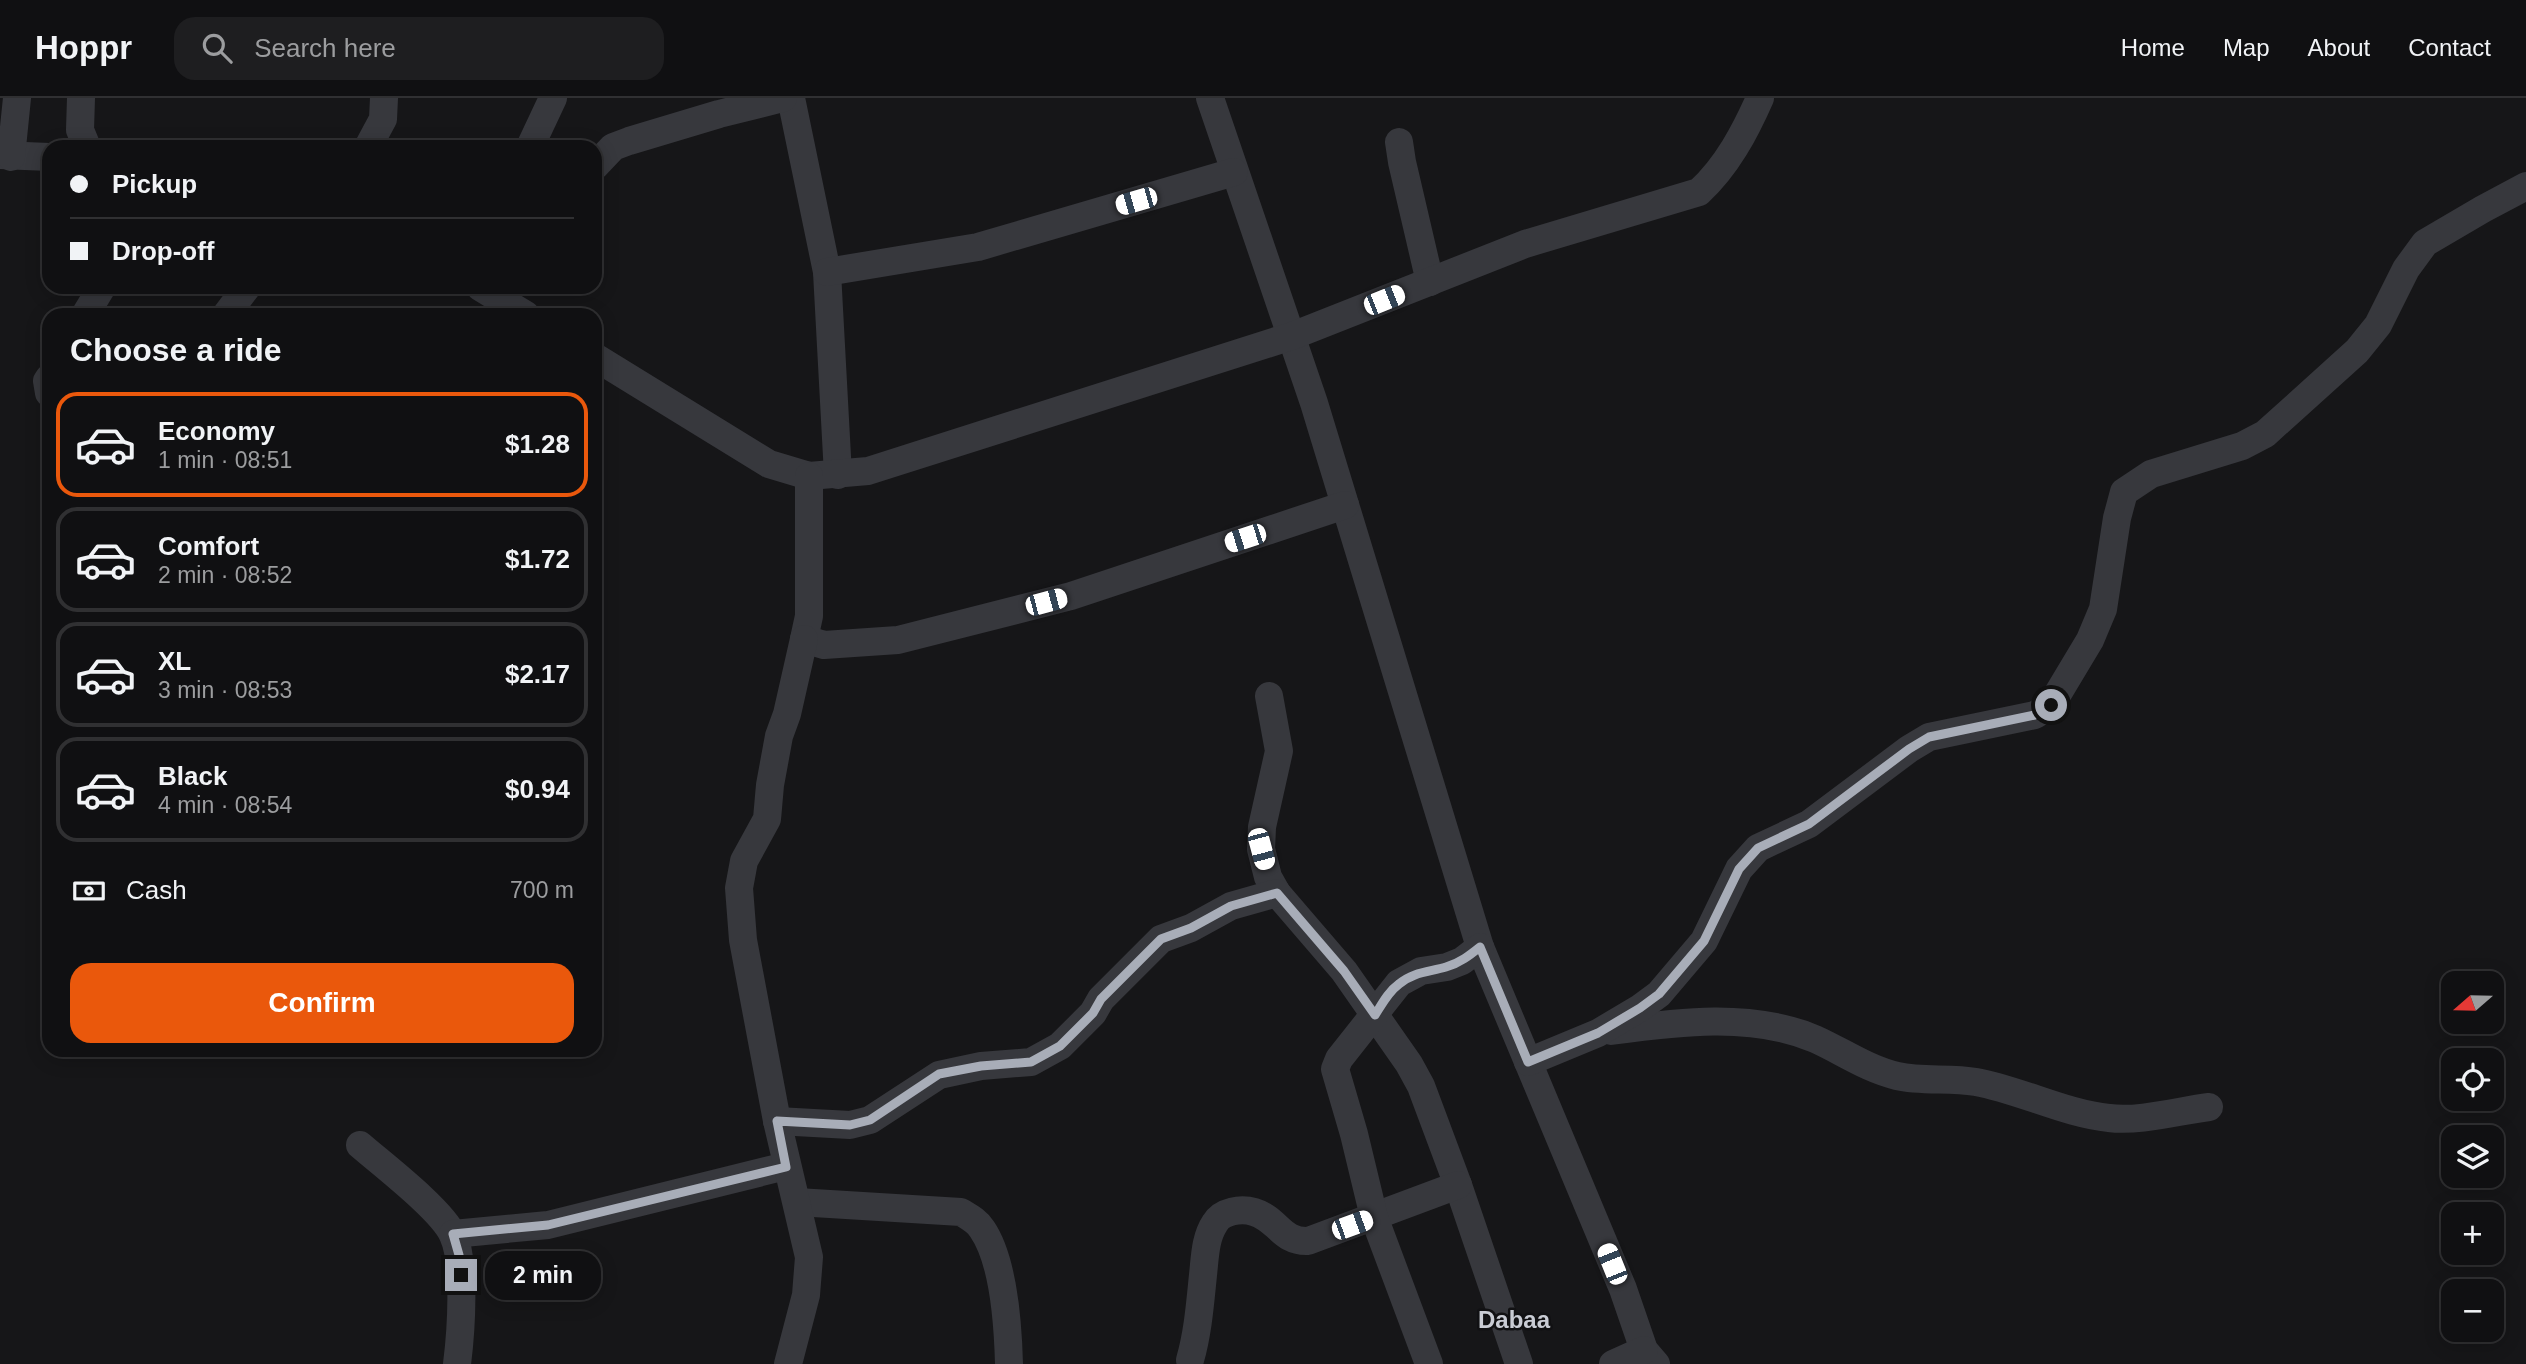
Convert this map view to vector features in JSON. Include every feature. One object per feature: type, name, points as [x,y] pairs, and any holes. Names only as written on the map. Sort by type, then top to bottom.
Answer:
[{"type":"street","points":[[16,98],[6,156],[42,158]]},
{"type":"street","points":[[81,98],[80,130],[84,140]]},
{"type":"street","points":[[372,140],[383,119],[384,98]]},
{"type":"street","points":[[533,140],[553,98]]},
{"type":"street","points":[[602,159],[613,147],[629,141],[783,98]]},
{"type":"street","points":[[791,98],[827,272],[838,475]]},
{"type":"street","points":[[1210,98],[1292,336],[1480,947],[1650,1357],[1613,1364]]},
{"type":"street","points":[[602,361],[769,464],[809,475],[868,471],[1292,336],[1525,244],[1699,192],[1715,177],[1746,128],[1760,98]]},
{"type":"street","points":[[1399,142],[1430,282]]},
{"type":"street","points":[[827,272],[978,247],[1234,172]]},
{"type":"street","points":[[1528,1062],[1598,1033],[1659,994],[1704,941],[1739,869],[1758,848],[1809,824],[1929,737],[2035,715],[2051,705],[2090,640],[2103,609],[2117,518],[2124,492],[2151,474],[2242,446],[2265,434],[2357,351],[2378,325],[2406,269],[2425,243],[2526,186]]},
{"type":"street","points":[[497,294],[517,302]]},
{"type":"street","points":[[789,1364],[806,1295],[809,1256],[777,1121],[743,940],[739,888],[744,861],[767,819],[779,736],[787,714],[808,616],[809,475]]},
{"type":"street","points":[[804,639],[824,645],[898,640],[1071,596],[1345,505]]},
{"type":"street","points":[[1269,696],[1279,751],[1262,827],[1261,849],[1268,877],[1277,893],[1344,971],[1421,1086],[1519,1364]]},
{"type":"street","points":[[777,1121],[850,1125],[870,1120],[939,1074],[981,1066],[1031,1062],[1060,1046],[1093,1013],[1101,999],[1161,939],[1191,928],[1231,906],[1277,893]]},
{"type":"street","points":[[1429,1364],[1374,1217],[1335,1069],[1339,1059],[1399,983],[1421,971],[1447,967],[1462,961],[1480,947]]},
{"type":"street","points":[[1598,1033],[1661,1024],[1724,1021],[1758,1025],[1781,1028],[1814,1039],[1858,1062],[1896,1076],[1973,1081],[2102,1117],[2125,1119],[2209,1107]]},
{"type":"street","points":[[360,1145],[439,1215],[453,1234],[461,1275],[457,1364]]},
{"type":"street","points":[[453,1234],[548,1225],[786,1167]]},
{"type":"street","points":[[1190,1360],[1195,1340],[1207,1241],[1216,1220],[1230,1211],[1251,1211],[1268,1217],[1284,1235],[1296,1241],[1308,1241],[1458,1185]]},
{"type":"street","points":[[797,1202],[961,1212],[972,1219],[982,1230],[993,1252],[1001,1286],[1009,1364]]},
{"type":"district","name":"Dabaa","points":[[1514,1319]]},
{"type":"route","points":[[461,1275],[453,1234],[548,1225],[786,1167],[777,1121],[850,1125],[870,1120],[939,1074],[981,1066],[1031,1062],[1060,1046],[1093,1013],[1101,999],[1161,939],[1191,928],[1231,906],[1277,893],[1344,971],[1375,1015],[1388,994],[1399,983],[1421,971],[1447,967],[1462,961],[1480,947],[1528,1062],[1598,1033],[1659,994],[1704,941],[1739,869],[1758,848],[1809,824],[1929,737],[2035,715],[2051,705]]}]
